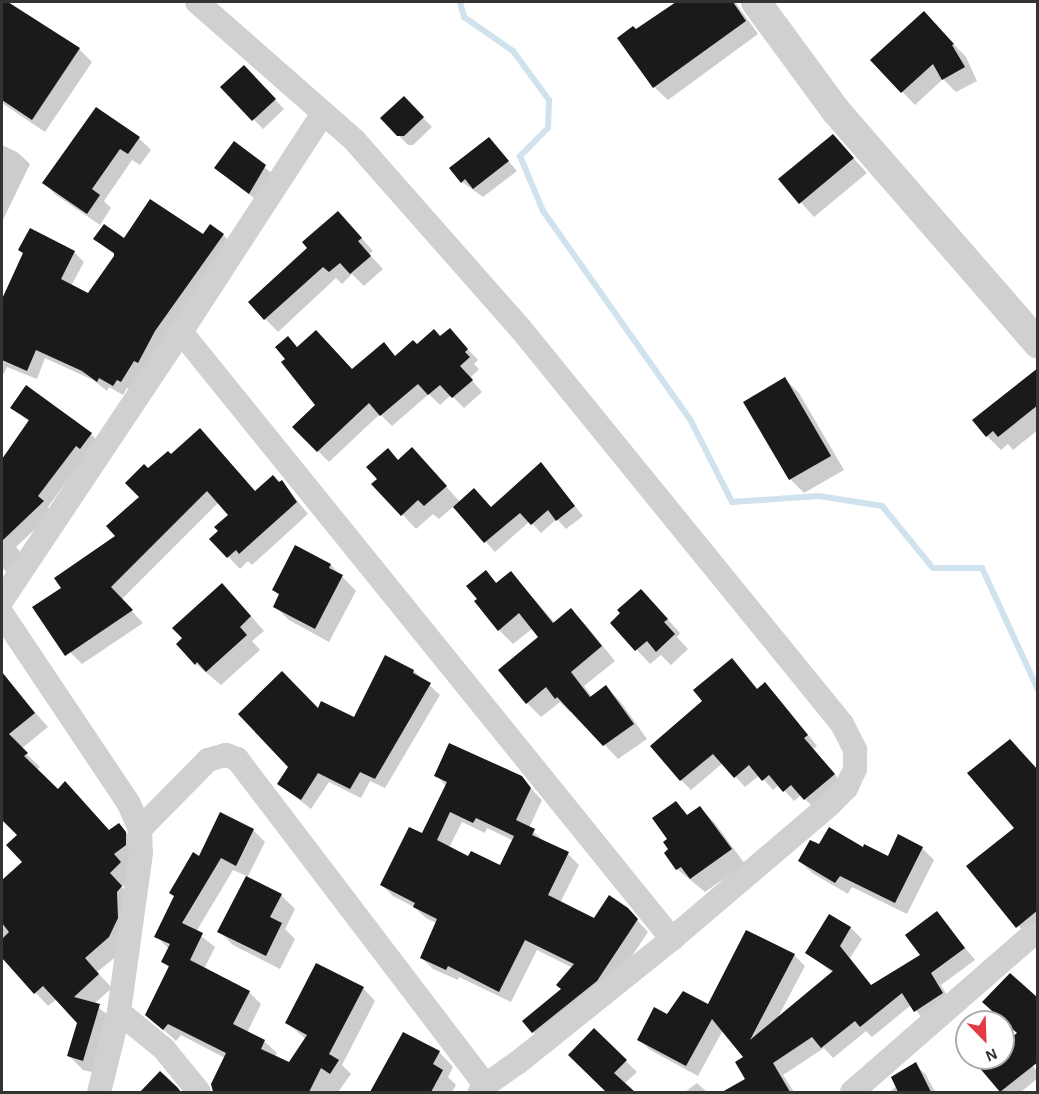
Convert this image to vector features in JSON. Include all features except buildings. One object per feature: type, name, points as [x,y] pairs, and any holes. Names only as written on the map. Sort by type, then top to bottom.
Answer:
[{"type":"street","points":[[140,829],[208,760],[226,755],[237,759],[483,1089],[672,939],[846,788],[855,769],[855,750],[842,724],[520,328],[355,141],[197,2]]},
{"type":"street","points":[[756,2],[836,111],[1038,343]]},
{"type":"street","points":[[2,600],[181,332],[323,113]]},
{"type":"street","points":[[181,332],[672,939]]},
{"type":"street","points":[[2,614],[128,802],[140,829],[141,853],[119,1012],[99,1092]]},
{"type":"street","points":[[852,1092],[1030,936]]},
{"type":"street","points":[[119,1012],[164,1049],[199,1092]]},
{"type":"waterway","points":[[460,2],[464,17],[513,51],[549,100],[548,128],[520,156],[543,211],[691,421],[732,502],[819,496],[882,506],[933,568],[982,568],[1038,690]]}]
